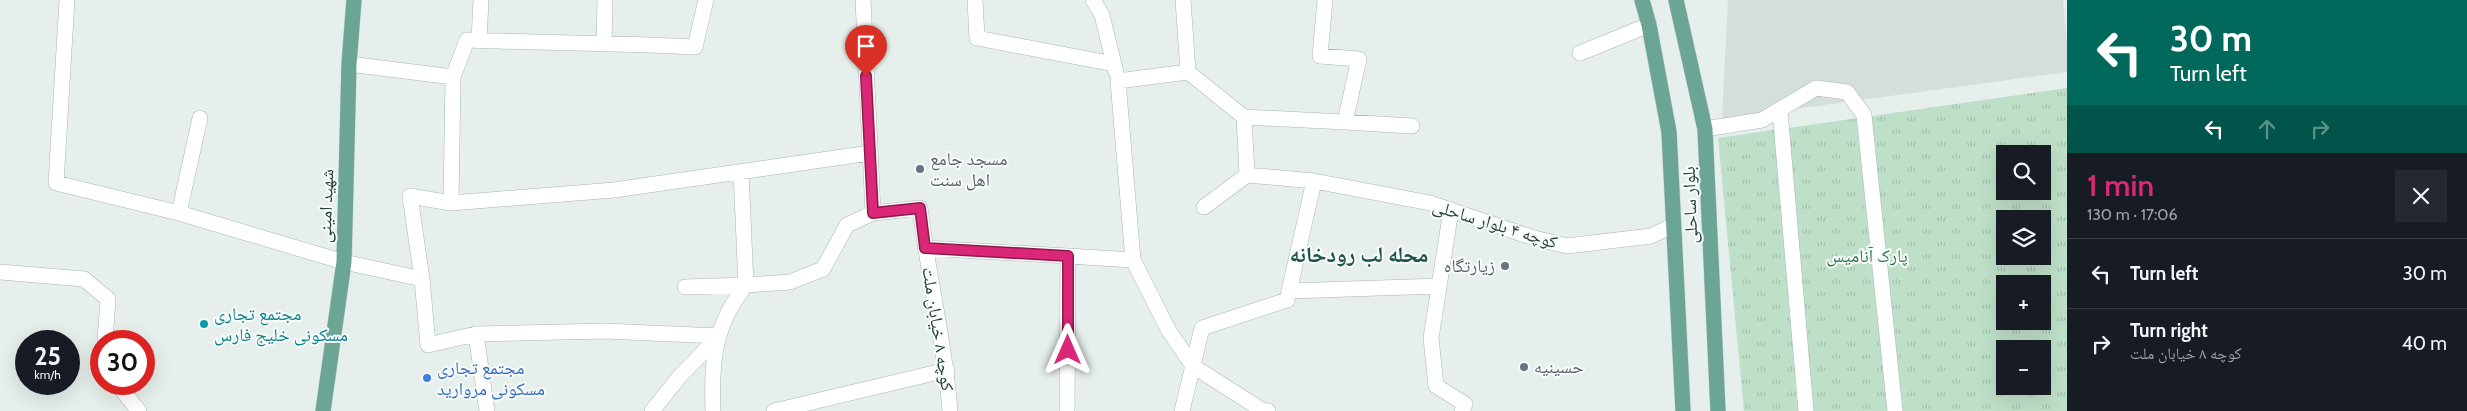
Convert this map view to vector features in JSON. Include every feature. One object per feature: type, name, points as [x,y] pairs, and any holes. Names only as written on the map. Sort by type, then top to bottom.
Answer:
[{"type":"main road","name":"شهید امینی","points":[[323,411],[344,262],[349,64],[354,0]]},
{"type":"main road","name":"بلوار ساحلی","points":[[1642,0],[1649,25],[1669,132],[1683,411]]},
{"type":"main road","name":"بلوار ساحلی","points":[[1676,0],[1706,129],[1718,411]]},
{"type":"street","points":[[67,0],[56,183],[179,213],[344,262],[422,279]]},
{"type":"street","points":[[479,41],[481,0]]},
{"type":"street","points":[[604,44],[605,0]]},
{"type":"street","points":[[451,204],[453,77],[467,40],[695,47],[706,0]]},
{"type":"street","points":[[685,287],[790,282],[823,269],[847,225],[873,213],[863,0]]},
{"type":"street","points":[[976,0],[977,38],[1114,64]]},
{"type":"street","points":[[1093,0],[1102,14],[1118,81],[1132,260],[1169,331],[1193,366],[1262,410],[1268,411]]},
{"type":"street","points":[[1183,0],[1188,72],[1244,118],[1412,126]]},
{"type":"street","points":[[1325,0],[1320,56],[1359,59],[1345,122]]},
{"type":"street","points":[[1580,52],[1649,25]]},
{"type":"street","points":[[349,64],[453,77]]},
{"type":"street","points":[[1118,81],[1188,72]]},
{"type":"street","points":[[1706,129],[1762,120],[1816,88],[1847,92],[1864,115],[1895,411]]},
{"type":"street","points":[[1780,111],[1806,411]]},
{"type":"street","points":[[179,213],[200,118]]},
{"type":"street","points":[[1204,207],[1247,175],[1244,118]]},
{"type":"street","points":[[719,336],[604,331],[476,334],[428,345],[422,279],[410,196],[451,204],[614,190],[870,153]]},
{"type":"street","points":[[713,411],[714,357],[722,322],[731,304],[746,285],[741,172]]},
{"type":"street","name":"کوچه ۴ بلوار ساحلی","points":[[1247,175],[1314,181],[1391,194],[1451,210],[1534,238],[1567,246],[1651,236],[1674,225]]},
{"type":"street","points":[[1182,411],[1202,328],[1287,300],[1314,181]]},
{"type":"street","name":"کوچه ۸ خیابان ملت","points":[[873,213],[920,208],[925,248],[947,370],[950,411]]},
{"type":"street","points":[[1451,210],[1431,338],[1436,386],[1466,409]]},
{"type":"street","points":[[925,248],[1132,260]]},
{"type":"street","points":[[1068,256],[1068,411]]},
{"type":"street","points":[[0,272],[84,279],[108,299],[106,330]]},
{"type":"street","points":[[1289,291],[1439,286]]},
{"type":"street","points":[[476,334],[487,411]]},
{"type":"street","points":[[652,411],[680,376],[719,336]]},
{"type":"street","points":[[774,411],[836,404],[947,370]]},
{"type":"street","points":[[126,395],[139,411]]},
{"type":"shaded area","points":[[1728,0],[2063,0],[2067,42],[2067,72],[1722,119]]},
{"type":"green space","name":"پارک آنامیس","points":[[2067,88],[2067,411],[1744,411],[1718,138]]},
{"type":"place","name":"مسجد جامع اهل سنت","points":[[920,169]]},
{"type":"place","name":"زیارتگاه","points":[[1505,266]]},
{"type":"place","name":"مجتمع تجاری مسکونی خلیج فارس","points":[[204,324]]},
{"type":"place","name":"حسینیه","points":[[1524,367]]},
{"type":"place","name":"مجتمع تجاری مسکونی مروارید","points":[[427,378]]},
{"type":"district","name":"محله لب رودخانه","points":[[1359,254]]},
{"type":"route","points":[[866,76],[873,213],[920,208],[925,248],[1068,256],[1068,350]]}]
